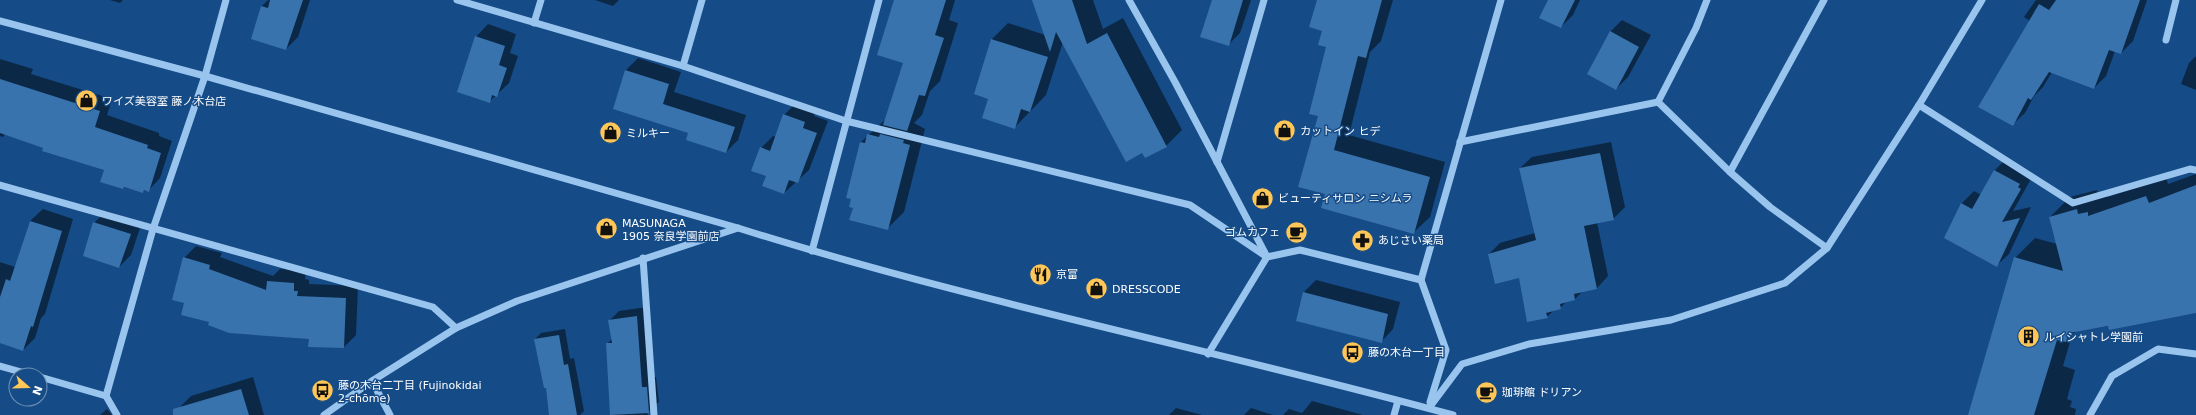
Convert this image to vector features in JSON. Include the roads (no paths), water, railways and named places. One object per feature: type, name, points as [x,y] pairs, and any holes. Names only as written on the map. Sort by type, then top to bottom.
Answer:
[{"type":"street","points":[[106,396],[153,229],[205,76],[226,0]]},
{"type":"street","points":[[457,0],[683,66],[846,121],[1190,205],[1267,257],[1300,250],[1421,280]]},
{"type":"street","points":[[534,23],[541,0]]},
{"type":"street","points":[[683,66],[702,0]]},
{"type":"street","points":[[812,251],[879,0]]},
{"type":"street","points":[[1129,0],[1267,257]]},
{"type":"street","points":[[1217,162],[1264,0]]},
{"type":"street","points":[[1428,408],[1446,350],[1421,280],[1501,0]]},
{"type":"street","points":[[1658,102],[1696,28],[1707,0]]},
{"type":"street","points":[[1730,172],[1824,0]]},
{"type":"street","points":[[1428,408],[1462,364],[1529,344],[1671,320],[1785,283],[1827,248],[1918,105],[1982,0]]},
{"type":"street","points":[[2166,40],[2176,0]]},
{"type":"street","points":[[0,21],[205,76],[738,228],[812,251],[1208,354],[1453,415]]},
{"type":"street","points":[[1460,142],[1658,102]]},
{"type":"street","points":[[1658,102],[1730,172],[1770,207],[1827,248]]},
{"type":"street","points":[[1918,105],[2074,203],[2190,169],[2196,170]]},
{"type":"street","points":[[0,185],[433,307],[456,328]]},
{"type":"street","points":[[324,415],[372,381],[456,328],[517,301],[643,258],[738,228]]},
{"type":"street","points":[[1208,354],[1267,257]]},
{"type":"street","points":[[643,258],[654,415]]},
{"type":"street","points":[[2090,415],[2112,376],[2158,349],[2196,354]]},
{"type":"street","points":[[48,379],[106,396],[117,415]]},
{"type":"street","points":[[372,381],[390,415]]},
{"type":"street","points":[[1394,415],[1398,401]]},
{"type":"place","name":"ワイズ美容室 藤ノ木台店","points":[[86,101]]},
{"type":"place","name":"カットイン ヒデ","points":[[1284,131]]},
{"type":"place","name":"ミルキー","points":[[611,133]]},
{"type":"place","name":"ビューティサロン ニシムラ","points":[[1262,198]]},
{"type":"place","name":"MASUNAGA 1905 奈良学園前店","points":[[607,229]]},
{"type":"place","name":"ゴムカフェ","points":[[1296,232]]},
{"type":"place","name":"あじさい薬局","points":[[1363,240]]},
{"type":"place","name":"京富","points":[[1041,274]]},
{"type":"place","name":"DRESSCODE","points":[[1096,289]]},
{"type":"place","name":"ルイシャトレ学園前","points":[[2029,337]]},
{"type":"place","name":"藤の木台一丁目","points":[[1353,352]]},
{"type":"place","name":"藤の木台二丁目 (Fujinokidai 2-chōme)","points":[[322,391]]},
{"type":"place","name":"珈琲館 ドリアン","points":[[1487,392]]}]
